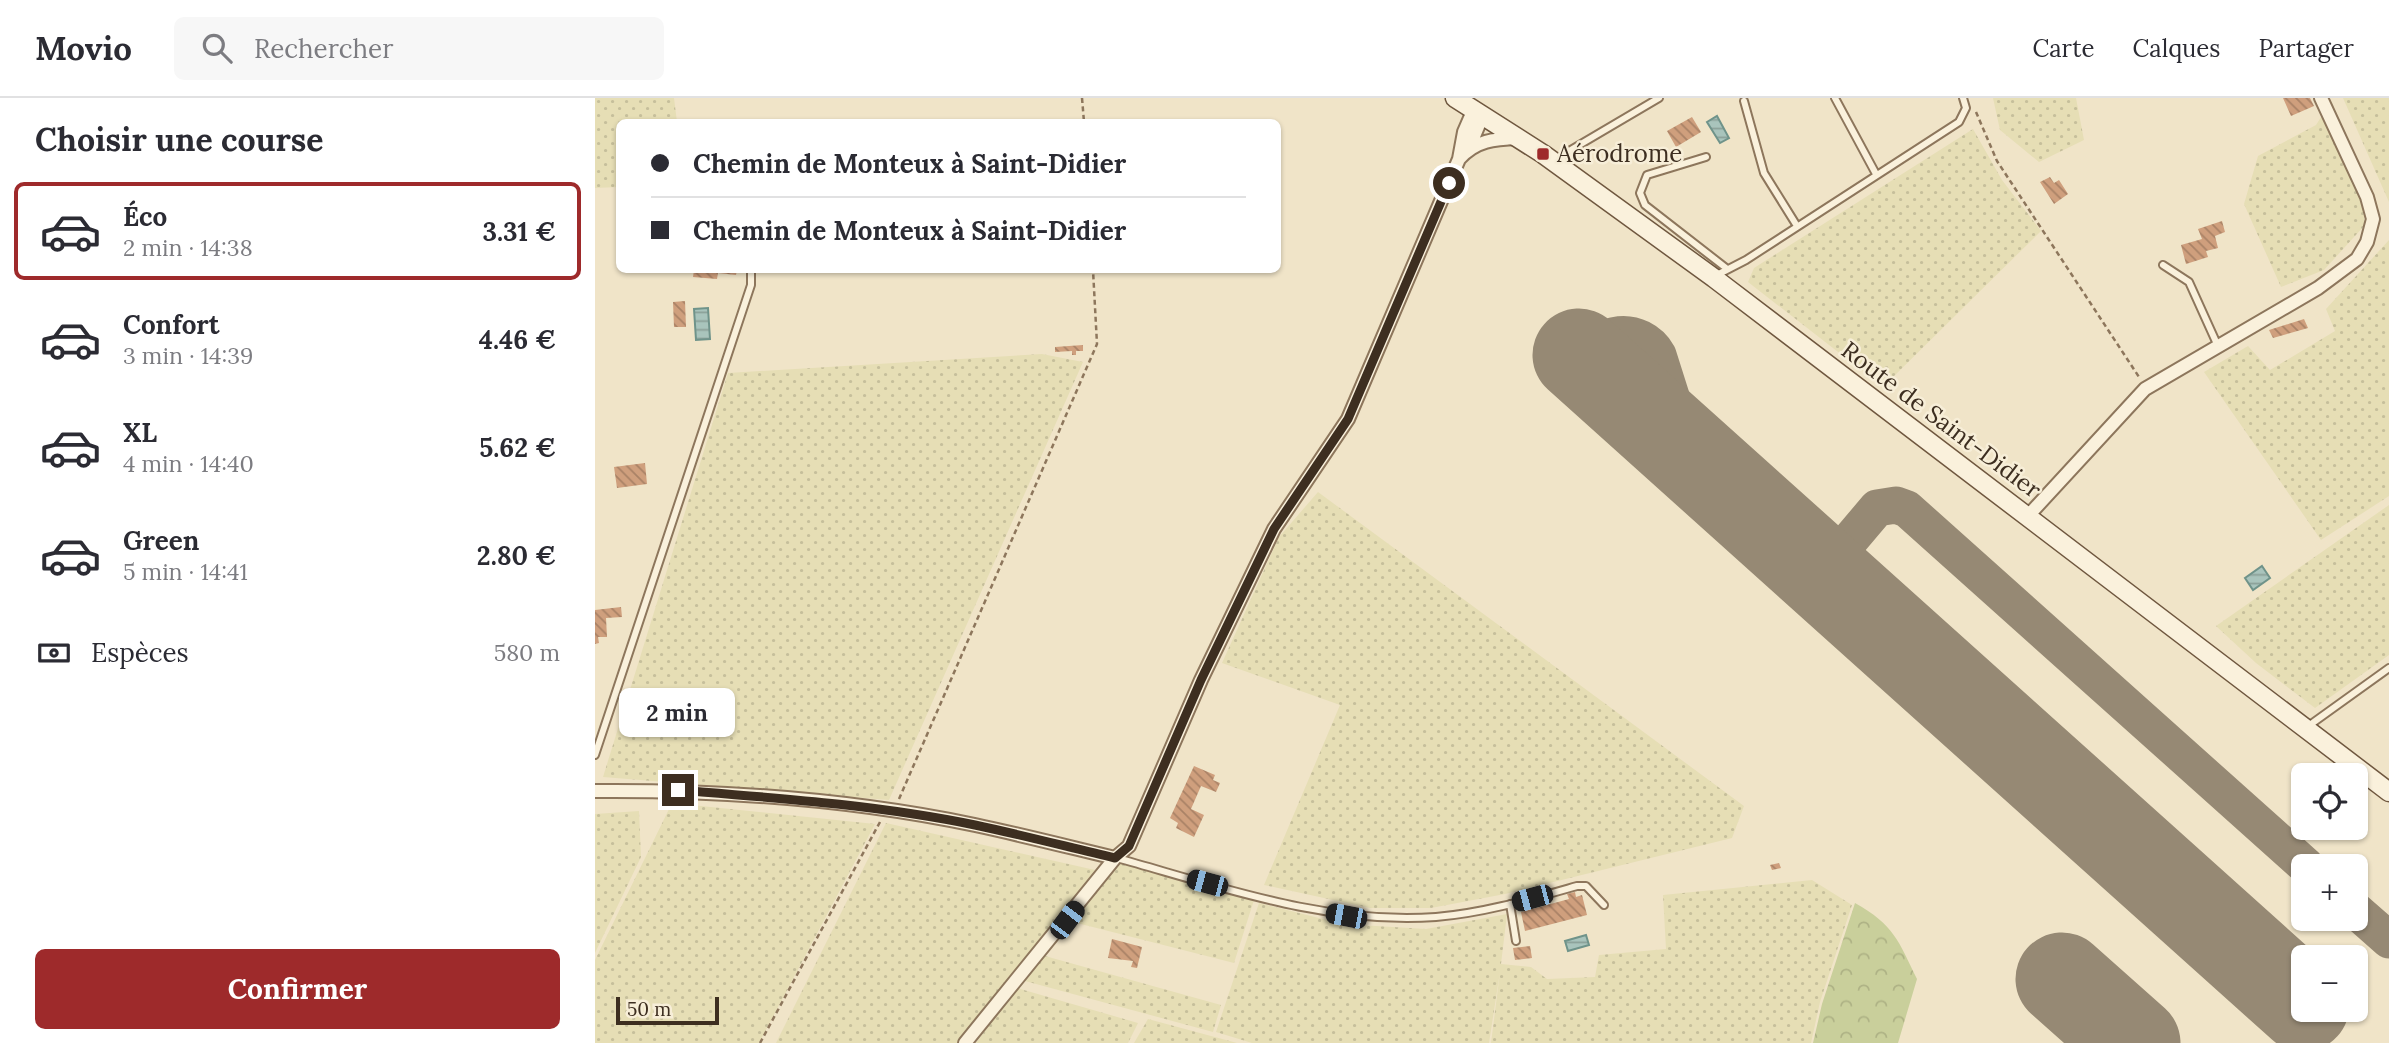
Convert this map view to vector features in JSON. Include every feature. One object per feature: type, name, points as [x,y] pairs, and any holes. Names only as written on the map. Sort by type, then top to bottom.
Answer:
[{"type":"main road","name":"Route de Saint-Didier","points":[[1455,98],[1480,108],[1519,138],[1720,273],[2027,517],[2389,792]]},
{"type":"street","points":[[2027,517],[2145,389],[2217,344],[2318,288],[2357,259],[2367,242],[2373,219],[2367,197],[2321,98]]},
{"type":"street","points":[[1469,148],[1480,108]]},
{"type":"street","points":[[965,1043],[1115,858],[1129,846],[1201,680],[1274,529],[1348,419],[1459,159],[1464,132],[1480,108]]},
{"type":"street","points":[[1459,159],[1469,148],[1486,140],[1519,138]]},
{"type":"street","points":[[595,791],[678,790],[893,812],[974,825],[1115,858]]},
{"type":"lane","points":[[1557,164],[1569,151],[1659,98]]},
{"type":"lane","points":[[1835,98],[1876,174]]},
{"type":"lane","points":[[1706,157],[1647,175],[1640,193],[1645,205],[1720,273],[1746,260],[1959,122],[1966,108],[1963,98]]},
{"type":"lane","points":[[1744,101],[1764,173],[1797,226]]},
{"type":"lane","points":[[2163,265],[2189,282],[2217,344]]},
{"type":"lane","points":[[595,755],[751,285],[751,273]]},
{"type":"lane","points":[[2305,728],[2389,668]]},
{"type":"lane","points":[[1115,858],[1253,896],[1346,916],[1438,917],[1587,886],[1604,905]]},
{"type":"lane","points":[[1510,904],[1516,941]]},
{"type":"path","points":[[1082,98],[1084,119]]},
{"type":"path","points":[[1975,108],[1997,161],[2131,362],[2145,389]]},
{"type":"path","points":[[760,1043],[880,821],[893,812],[1097,344],[1093,273]]},
{"type":"shaded area","points":[[595,98],[674,98],[677,119],[616,119],[616,187],[595,188]]},
{"type":"shaded area","points":[[1993,98],[2076,98],[2084,140],[2039,162],[2000,130]]},
{"type":"shaded area","points":[[2343,98],[2389,98],[2389,202]]},
{"type":"shaded area","points":[[2323,114],[2362,203],[2365,225],[2324,270],[2281,287],[2244,204],[2258,156],[2316,125]]},
{"type":"shaded area","points":[[1973,129],[2002,180],[2041,231],[1883,387],[1748,282],[1754,268]]},
{"type":"shaded area","points":[[2389,240],[2389,496],[2321,540],[2204,372],[2248,346],[2270,370],[2335,331],[2326,309]]},
{"type":"shaded area","points":[[1042,354],[1083,362],[889,800],[603,777],[728,373]]},
{"type":"shaded area","points":[[1318,492],[1744,806],[1732,838],[1505,894],[1431,908],[1370,908],[1264,885],[1340,705],[1222,663],[1279,537]]},
{"type":"shaded area","points":[[2389,505],[2389,655],[2315,708],[2256,663],[2216,626]]},
{"type":"shaded area","points":[[672,803],[875,824],[759,1043],[595,1043],[595,960]]},
{"type":"shaded area","points":[[639,811],[641,857],[595,953],[595,814]]},
{"type":"shaded area","points":[[886,823],[1095,870],[958,1043],[776,1043]]},
{"type":"shaded area","points":[[1121,863],[1254,900],[1234,963],[1073,922]]},
{"type":"shaded area","points":[[1812,880],[1852,905],[1820,1002],[1811,1043],[1491,1043],[1500,972],[1489,1043],[1252,1043],[1216,1032],[1259,903],[1343,924],[1426,929],[1507,914],[1501,964],[1531,967],[1547,979],[1595,977],[1599,955],[1666,949],[1663,895]]},
{"type":"shaded area","points":[[1045,956],[1221,1005],[1213,1032],[1025,981]]},
{"type":"shaded area","points":[[1017,988],[1138,1023],[1128,1043],[976,1043]]},
{"type":"shaded area","points":[[1148,1019],[1237,1043],[1134,1043]]},
{"type":"green space","points":[[1855,903],[1887,926],[1917,979],[1898,1043],[1813,1043],[1822,1004]]},
{"type":"water","points":[[1717,116],[1729,138],[1720,143],[1707,122]]},
{"type":"water","points":[[708,308],[710,339],[696,340],[694,309]]},
{"type":"water","points":[[2262,566],[2270,578],[2253,590],[2245,578]]},
{"type":"water","points":[[1586,935],[1589,945],[1568,951],[1565,941]]},
{"type":"building","points":[[2283,98],[2310,98],[2314,106],[2291,116]]},
{"type":"building","points":[[1692,117],[1701,132],[1676,147],[1667,131]]},
{"type":"building","points":[[2050,177],[2054,183],[2059,180],[2068,194],[2054,204],[2040,182]]},
{"type":"building","points":[[2222,221],[2225,232],[2215,236],[2218,248],[2206,251],[2208,257],[2186,264],[2181,245],[2202,239],[2198,229]]},
{"type":"building","points":[[694,273],[718,273],[717,279],[693,277]]},
{"type":"building","points":[[685,301],[686,327],[674,327],[673,302]]},
{"type":"building","points":[[2304,319],[2308,328],[2273,338],[2269,330]]},
{"type":"building","points":[[1083,345],[1083,351],[1076,351],[1076,355],[1072,355],[1072,351],[1055,352],[1055,347]]},
{"type":"building","points":[[645,463],[647,484],[617,488],[614,467]]},
{"type":"building","points":[[621,607],[622,617],[606,618],[607,637],[598,637],[599,643],[595,644],[595,610]]},
{"type":"building","points":[[1194,766],[1215,775],[1213,780],[1220,783],[1216,792],[1201,786],[1191,809],[1204,815],[1194,837],[1176,828],[1178,823],[1170,818]]},
{"type":"building","points":[[1779,863],[1781,868],[1772,870],[1770,865]]},
{"type":"building","points":[[1575,892],[1576,897],[1582,895],[1587,915],[1525,931],[1521,912],[1569,899],[1567,894]]},
{"type":"building","points":[[1112,939],[1142,947],[1137,968],[1131,967],[1133,961],[1108,958]]},
{"type":"building","points":[[1530,946],[1532,958],[1515,960],[1513,948]]},
{"type":"taxiway","points":[[1589,364],[1593,352],[1609,337],[1630,335],[1650,345],[1658,355],[1690,456]]},
{"type":"taxiway","points":[[1822,573],[1877,508],[1896,505],[1907,509],[2293,854]]},
{"type":"taxiway","points":[[2368,921],[2389,940]]},
{"type":"runway","points":[[1579,355],[2291,994]]},
{"type":"runway","points":[[2062,979],[2134,1043]]},
{"type":"place","name":"Aérodrome","points":[[1543,154]]},
{"type":"route","points":[[678,790],[782,798],[893,812],[974,825],[1115,858],[1129,846],[1201,680],[1274,529],[1348,419],[1449,183]]}]
